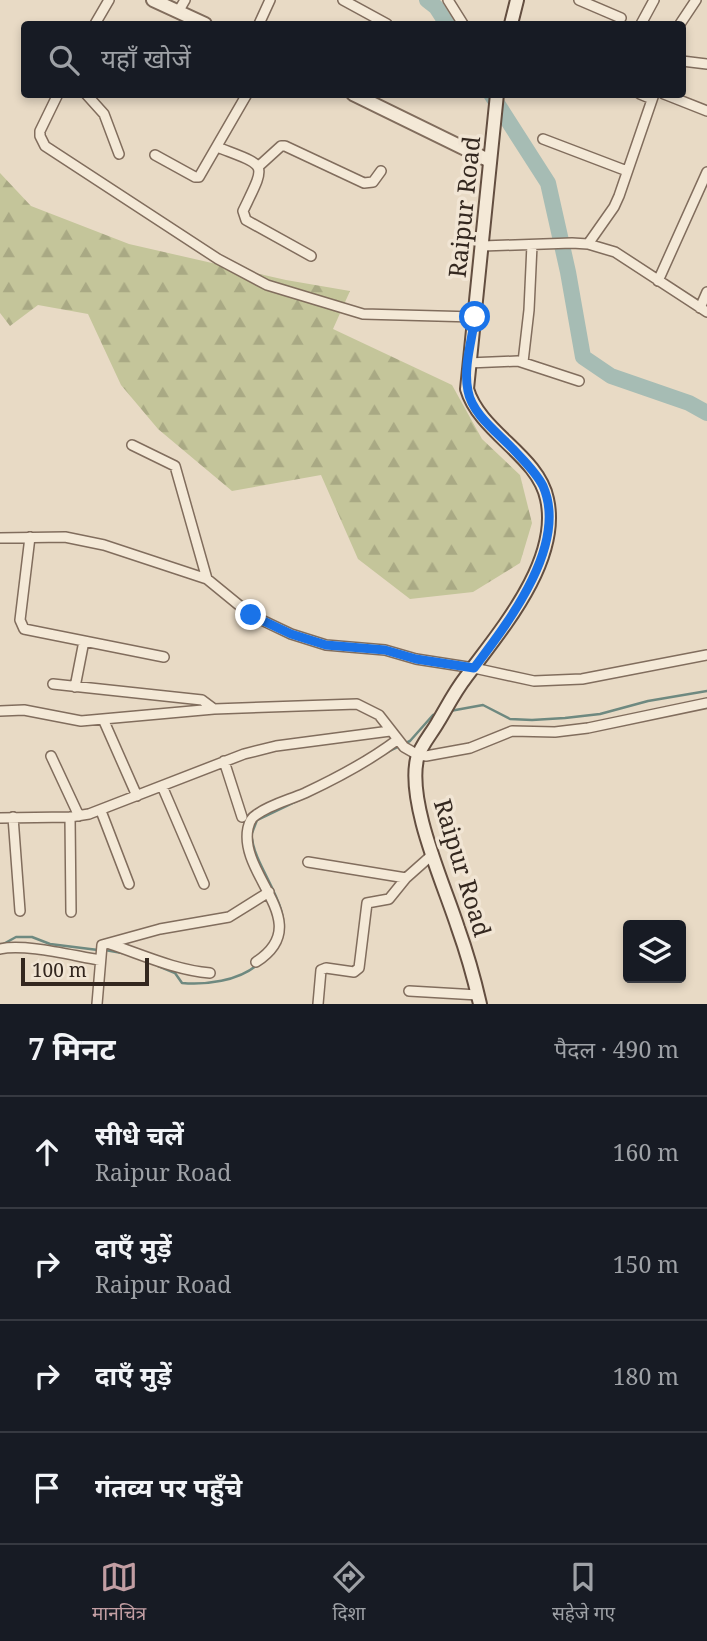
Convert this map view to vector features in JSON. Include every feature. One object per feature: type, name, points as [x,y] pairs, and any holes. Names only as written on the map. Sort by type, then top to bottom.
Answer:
[{"type":"main road","points":[[153,0],[198,21]]},
{"type":"main road","points":[[511,21],[517,0]]},
{"type":"main road","points":[[361,98],[490,160]]},
{"type":"main road","name":"Raipur Road","points":[[479,1000],[459,929],[433,854],[417,787],[418,755],[470,673],[508,622],[531,582],[547,534],[548,499],[534,471],[473,405],[467,389],[497,98]]},
{"type":"street","points":[[97,21],[109,0]]},
{"type":"street","points":[[178,12],[185,0]]},
{"type":"street","points":[[260,21],[270,0]]},
{"type":"street","points":[[343,0],[382,21]]},
{"type":"street","points":[[448,0],[461,21]]},
{"type":"street","points":[[579,0],[621,18]]},
{"type":"street","points":[[643,21],[654,0]]},
{"type":"street","points":[[682,21],[696,0]]},
{"type":"street","points":[[686,61],[707,64]]},
{"type":"street","points":[[56,98],[40,131],[45,146],[219,259],[267,285],[363,314],[475,317]]},
{"type":"street","points":[[90,98],[104,114],[118,154]]},
{"type":"street","points":[[155,155],[197,177],[201,175],[245,98]]},
{"type":"street","points":[[589,244],[614,207],[653,98]]},
{"type":"street","points":[[674,98],[707,111]]},
{"type":"street","points":[[543,139],[627,171]]},
{"type":"street","points":[[259,166],[281,146],[285,146],[363,183],[373,181],[381,171]]},
{"type":"street","points":[[217,148],[259,166],[260,174],[243,211],[244,218],[311,256]]},
{"type":"street","points":[[658,281],[707,172]]},
{"type":"street","points":[[482,246],[589,244],[615,252],[704,310],[707,292]]},
{"type":"street","points":[[523,362],[532,245]]},
{"type":"street","points":[[468,363],[523,362],[579,381]]},
{"type":"street","points":[[132,445],[174,466],[207,579]]},
{"type":"street","points":[[30,537],[20,620],[22,627],[164,657]]},
{"type":"street","points":[[0,538],[65,537],[104,545],[207,579],[251,615],[291,634],[326,645],[385,650],[470,673],[534,681],[558,681],[707,655]]},
{"type":"street","points":[[75,687],[84,641]]},
{"type":"street","points":[[53,684],[202,700],[215,709]]},
{"type":"street","points":[[0,711],[24,710],[73,721],[215,709],[358,704],[379,715],[401,743],[418,755],[435,755],[463,750],[513,732],[555,732],[588,728],[707,703]]},
{"type":"street","points":[[103,719],[137,796]]},
{"type":"street","points":[[0,818],[75,817],[100,811],[224,761],[276,746],[390,731]]},
{"type":"street","points":[[256,962],[273,949],[278,935],[277,915],[248,847],[248,828],[254,816],[401,743]]},
{"type":"street","points":[[51,755],[75,817],[71,912]]},
{"type":"street","points":[[224,761],[242,817]]},
{"type":"street","points":[[162,786],[204,884]]},
{"type":"street","points":[[100,811],[129,884]]},
{"type":"street","points":[[13,817],[20,911]]},
{"type":"street","points":[[318,1004],[321,970],[326,968],[354,972],[359,968],[367,903],[388,899],[406,877],[433,854]]},
{"type":"street","points":[[308,862],[406,877]]},
{"type":"street","points":[[102,951],[160,929],[229,917],[269,892]]},
{"type":"street","points":[[0,949],[102,951],[210,973]]},
{"type":"street","points":[[97,1004],[102,951]]},
{"type":"street","points":[[409,991],[479,1000]]},
{"type":"green space","points":[[0,173],[31,206],[129,244],[286,280],[350,291],[333,329],[452,385],[482,439],[520,475],[532,523],[520,563],[473,592],[410,599],[358,559],[321,475],[232,491],[158,429],[121,385],[88,314],[38,305],[10,326],[0,313]]},
{"type":"waterway","points":[[427,0],[436,7],[445,21]]},
{"type":"waterway","points":[[494,98],[548,183],[583,357],[611,376],[689,403],[707,413]]},
{"type":"waterway","points":[[450,711],[483,705],[510,719],[565,718],[600,714],[648,701],[707,691]]},
{"type":"waterway","points":[[387,752],[410,741],[433,715],[437,714]]},
{"type":"waterway","points":[[252,833],[257,820],[305,797]]},
{"type":"waterway","points":[[252,839],[283,916],[280,941]]},
{"type":"waterway","points":[[0,946],[16,937],[32,937],[50,944],[98,950]]},
{"type":"waterway","points":[[105,950],[122,953]]},
{"type":"waterway","points":[[158,966],[175,973],[182,983],[191,983],[231,978],[257,965]]},
{"type":"route","points":[[251,615],[291,634],[326,645],[385,650],[416,659],[474,668],[508,622],[531,582],[547,534],[549,512],[548,499],[534,471],[481,415],[470,398],[467,375],[475,317]]}]
